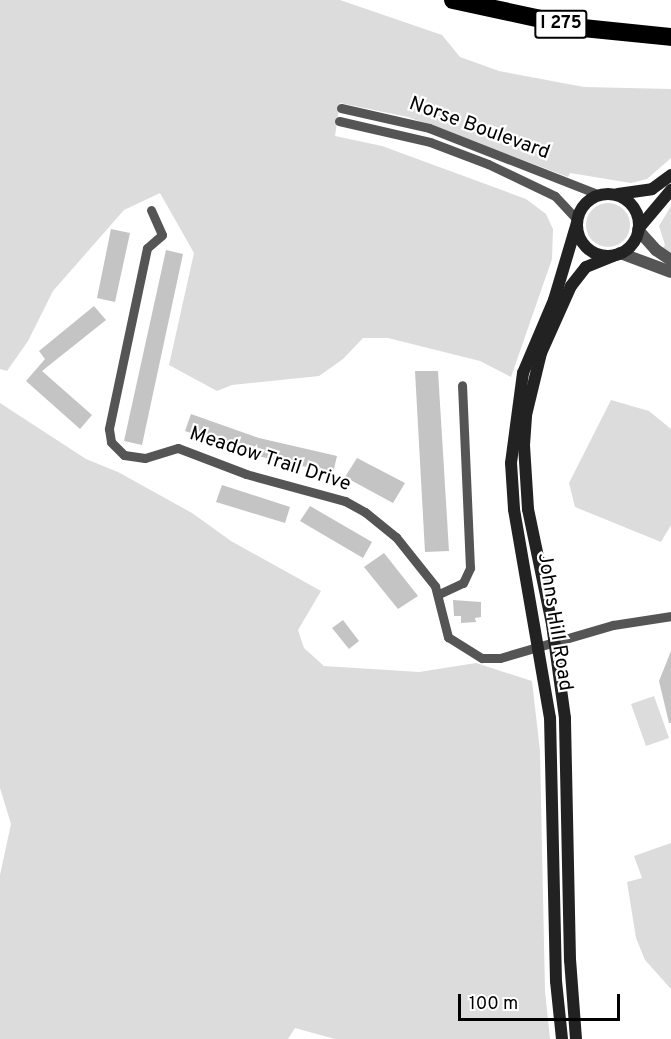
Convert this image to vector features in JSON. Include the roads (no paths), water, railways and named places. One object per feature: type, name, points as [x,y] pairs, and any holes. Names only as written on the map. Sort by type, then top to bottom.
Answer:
[{"type":"highway","name":"I 275","points":[[453,0],[583,28],[671,38]]},
{"type":"main road","points":[[671,175],[652,189],[600,195],[584,205],[577,222],[582,242],[597,254],[618,254],[632,245],[639,229],[671,190]]},
{"type":"main road","points":[[615,195],[631,203],[639,229]]},
{"type":"main road","name":"Johns Hill Road","points":[[562,1039],[556,981],[553,756],[541,646],[514,509],[512,437],[523,373],[554,300],[577,222]]},
{"type":"main road","name":"Johns Hill Road","points":[[576,1039],[570,960],[569,774],[554,642],[527,500],[526,415],[542,353],[571,286],[586,267],[618,254]]},
{"type":"street","name":"Norse Boulevard","points":[[341,108],[429,128],[600,195]]},
{"type":"street","name":"Norse Boulevard","points":[[339,121],[430,141],[488,164],[555,195],[577,222]]},
{"type":"street","name":"Meadow Trail Drive","points":[[151,210],[162,235],[147,248],[109,429],[115,447],[136,458],[178,448],[246,474],[345,501],[380,522],[396,537],[439,594],[448,637],[470,653],[500,658],[621,623],[671,616]]},
{"type":"street","points":[[639,229],[656,250],[671,260]]},
{"type":"street","points":[[618,254],[671,272]]},
{"type":"street","points":[[439,594],[463,583],[470,568],[462,386]]}]
